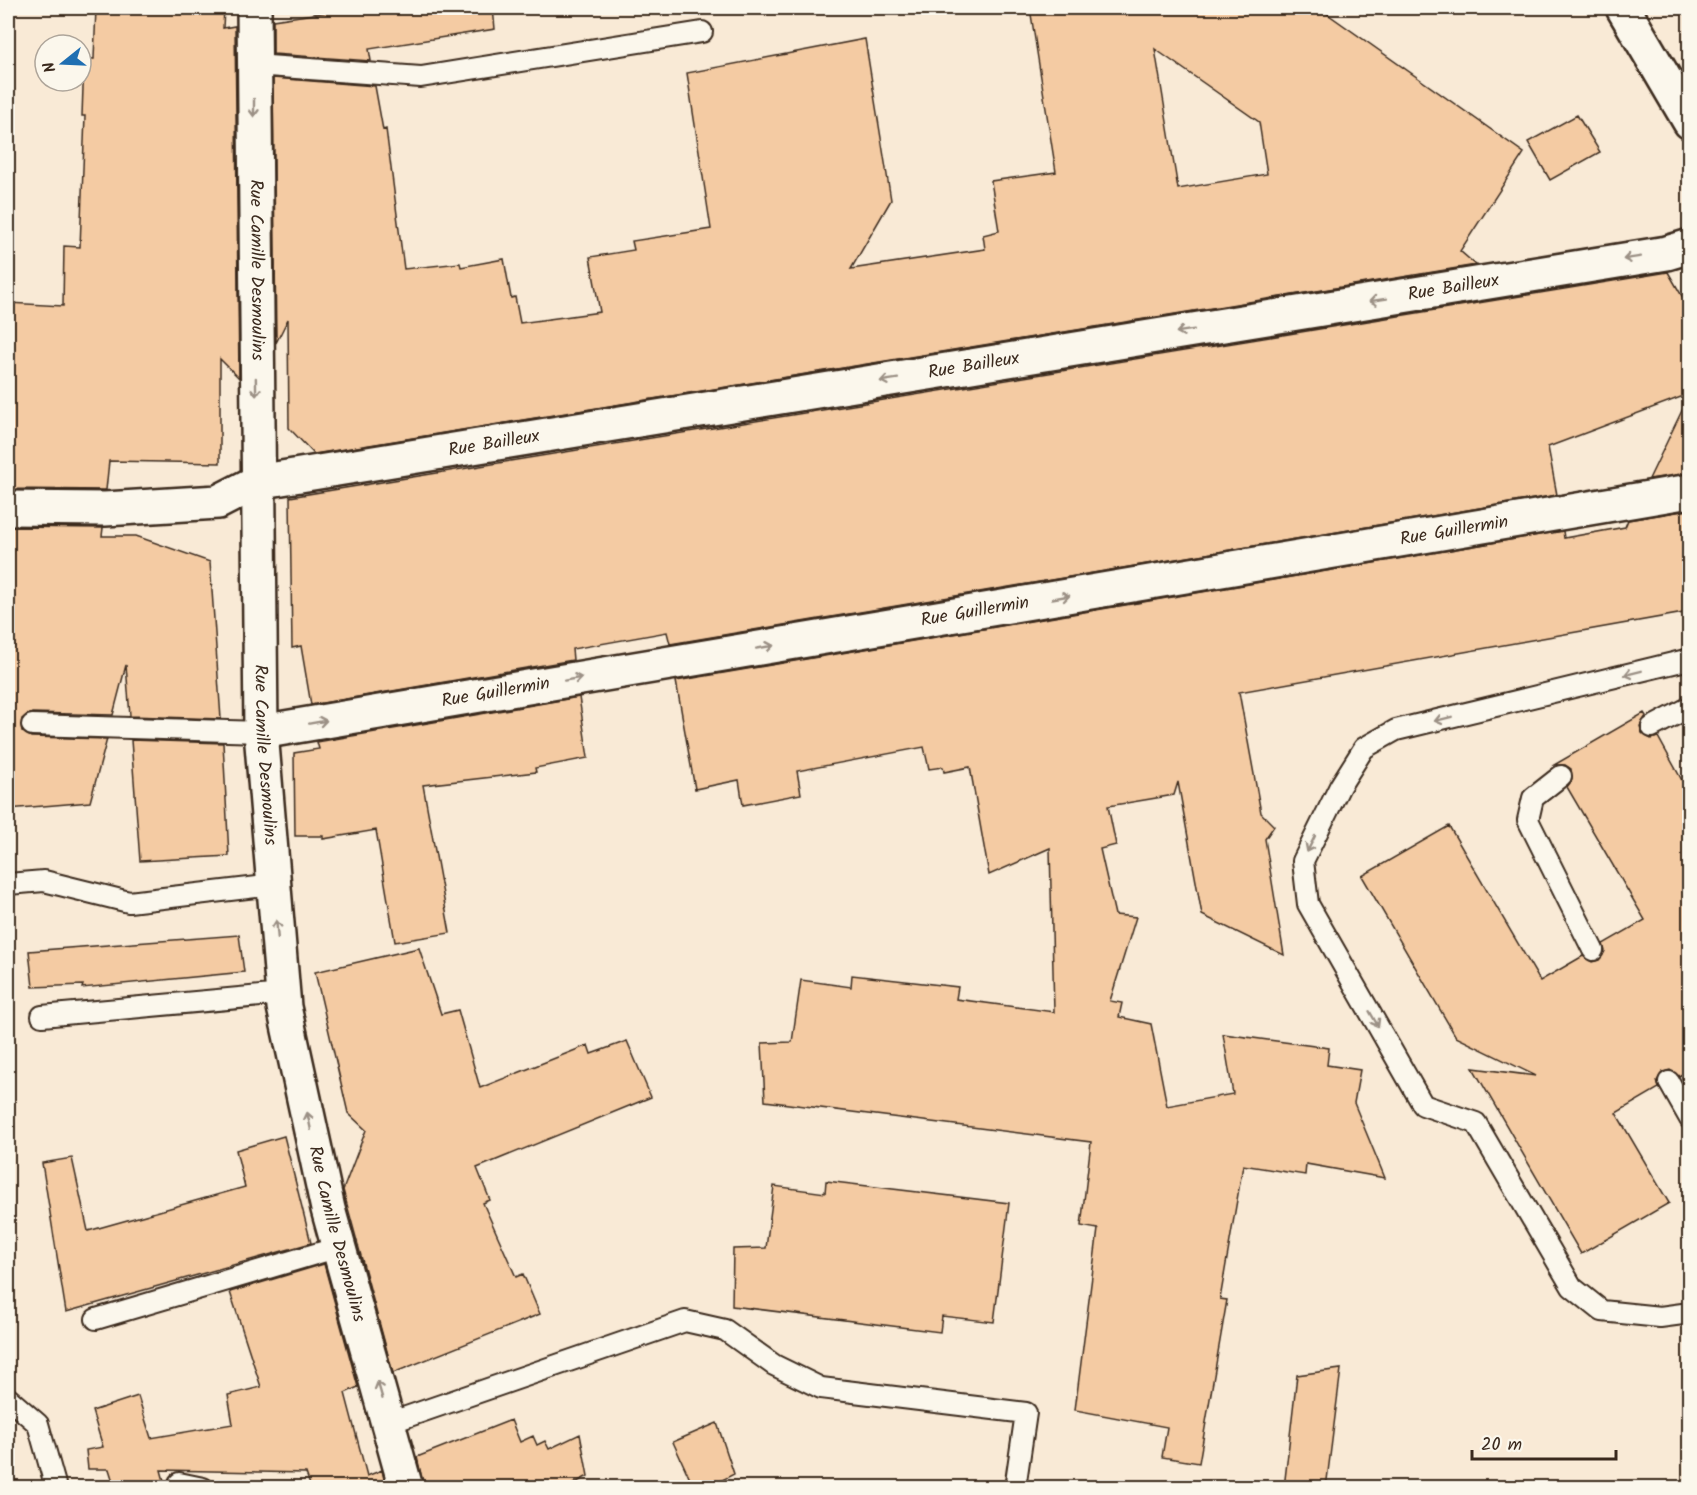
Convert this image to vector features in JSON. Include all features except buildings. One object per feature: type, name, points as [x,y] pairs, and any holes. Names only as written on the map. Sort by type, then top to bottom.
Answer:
[{"type":"street","name":"Rue Camille Desmoulins","points":[[254,8],[261,732],[283,994],[328,1209],[406,1488]]},
{"type":"street","points":[[1623,8],[1689,122]]},
{"type":"street","name":"Rue Bailleux","points":[[8,508],[105,508],[218,502],[257,482],[1666,253],[1689,246]]},
{"type":"street","name":"Rue Guillermin","points":[[261,732],[1689,491]]},
{"type":"lane","points":[[254,65],[421,77],[702,32]]},
{"type":"lane","points":[[1689,659],[1396,730],[1364,748],[1340,786],[1303,861],[1308,904],[1424,1106],[1476,1123],[1572,1287],[1602,1311],[1660,1317],[1689,1313]]},
{"type":"lane","points":[[1653,727],[1689,707]]},
{"type":"lane","points":[[32,725],[261,732]]},
{"type":"lane","points":[[1561,776],[1533,798],[1528,820],[1593,950]]},
{"type":"lane","points":[[8,884],[44,881],[129,902],[274,885]]},
{"type":"lane","points":[[42,1016],[283,994]]},
{"type":"lane","points":[[1669,1082],[1689,1119]]},
{"type":"lane","points":[[96,1319],[339,1247]]},
{"type":"lane","points":[[389,1423],[685,1321],[725,1330],[774,1365],[821,1388],[1026,1413],[1015,1488]]},
{"type":"lane","points":[[8,1398],[38,1424],[56,1488]]},
{"type":"lane","points":[[179,1483],[203,1488]]}]
